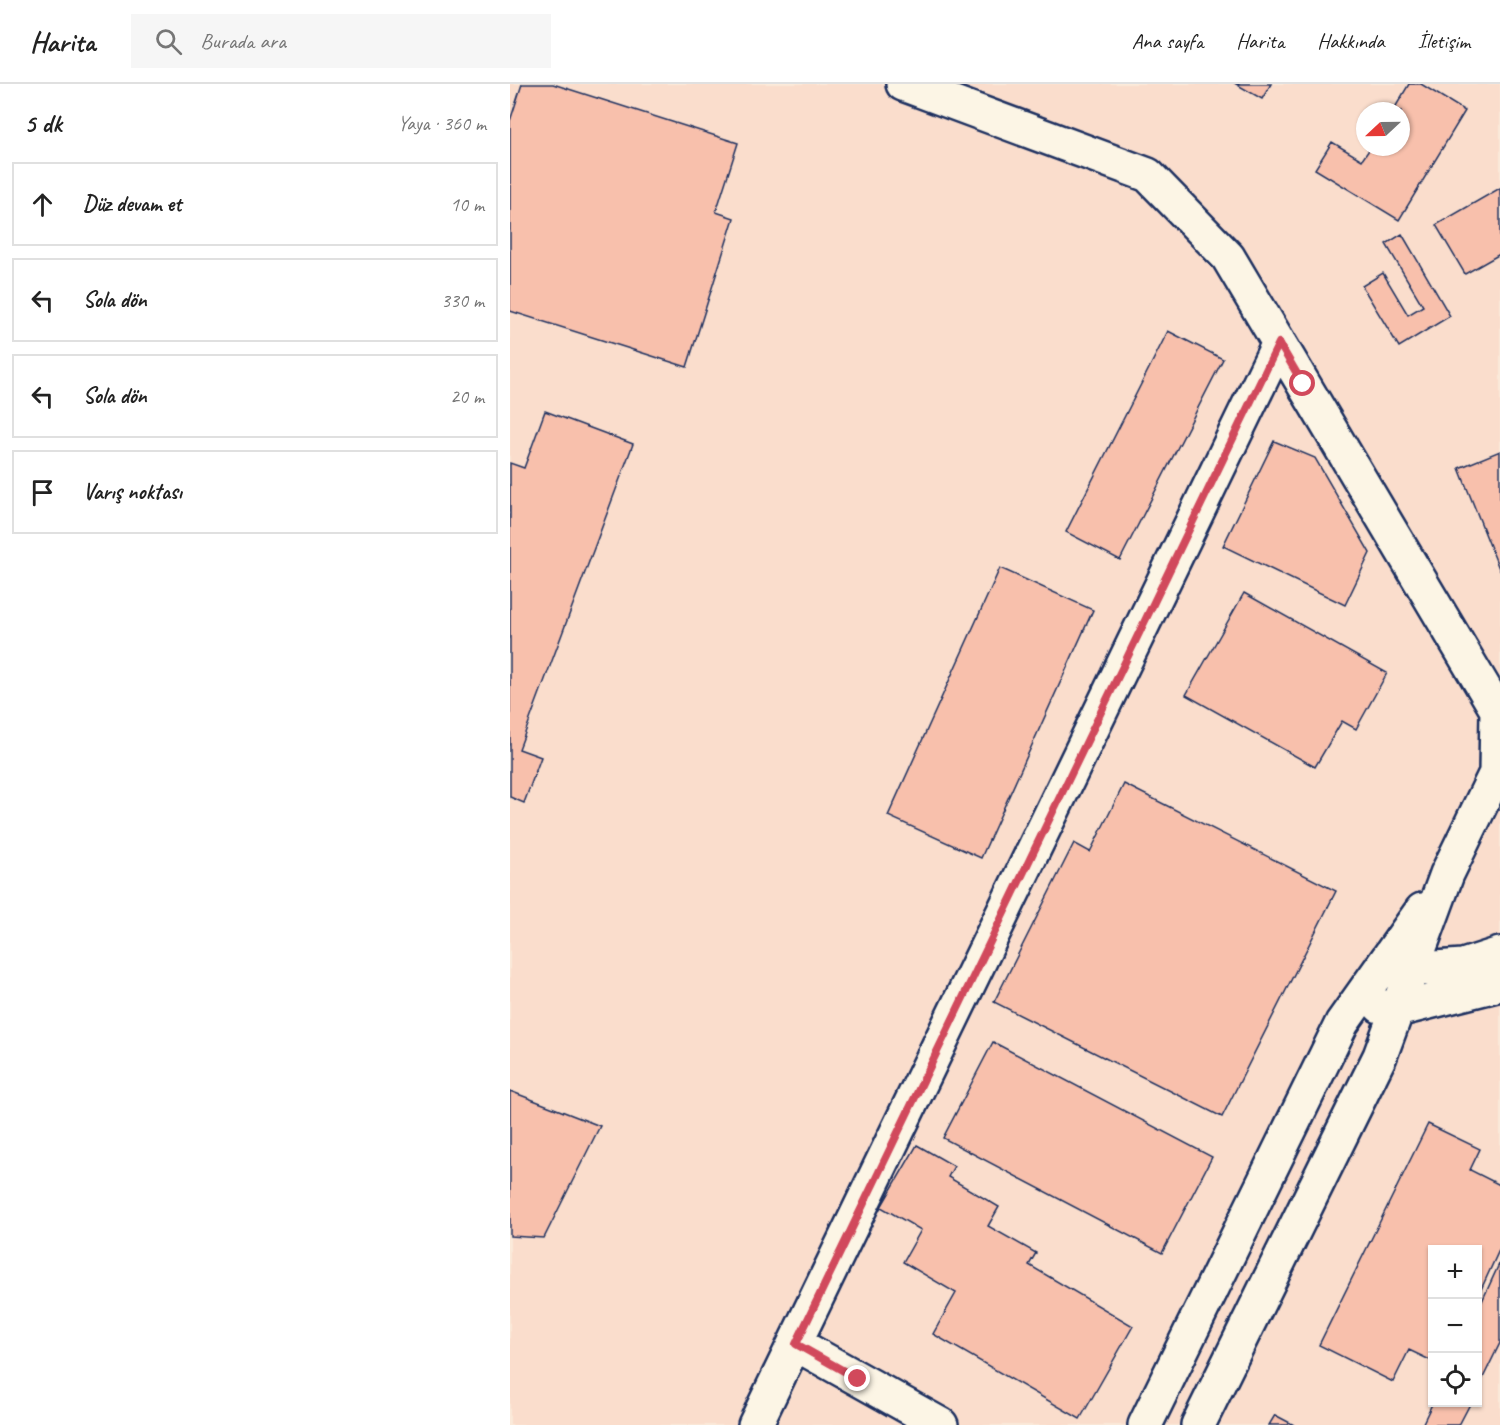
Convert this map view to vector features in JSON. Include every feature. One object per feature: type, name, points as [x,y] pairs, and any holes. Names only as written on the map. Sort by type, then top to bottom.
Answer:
[{"type":"street","points":[[903,84],[1148,175],[1228,257],[1497,710],[1496,773],[1447,874],[1380,1056],[1198,1425]]},
{"type":"street","points":[[755,1425],[1279,343]]},
{"type":"street","points":[[1145,1425],[1342,1023],[1447,874]]},
{"type":"street","points":[[1378,972],[1463,966],[1500,954]]},
{"type":"street","points":[[1358,1000],[1397,1010],[1500,984]]},
{"type":"street","points":[[796,1344],[941,1425]]},
{"type":"shaded area","points":[[510,84],[1500,84],[1500,1425],[510,1425]]},
{"type":"building","points":[[522,84],[553,84],[738,143],[716,212],[734,218],[687,367],[510,311],[510,121]]},
{"type":"building","points":[[1236,84],[1271,84],[1262,99]]},
{"type":"building","points":[[1409,84],[1421,84],[1465,111],[1399,220],[1315,169],[1332,142],[1362,160],[1365,156],[1410,156],[1410,102],[1398,102]]},
{"type":"building","points":[[1500,188],[1500,254],[1465,274],[1436,225]]},
{"type":"building","points":[[1402,234],[1450,316],[1399,347],[1362,286],[1383,273],[1408,315],[1423,306],[1386,244]]},
{"type":"building","points":[[1168,331],[1223,359],[1120,560],[1066,532]]},
{"type":"building","points":[[545,411],[633,444],[519,749],[541,757],[524,803],[510,797],[510,463],[524,468]]},
{"type":"building","points":[[1274,441],[1315,458],[1370,553],[1345,605],[1223,546]]},
{"type":"building","points":[[1500,451],[1500,571],[1459,468]]},
{"type":"building","points":[[1000,568],[1093,610],[981,858],[888,816]]},
{"type":"building","points":[[1244,593],[1387,673],[1356,729],[1342,721],[1315,767],[1186,695]]},
{"type":"building","points":[[1124,784],[1336,891],[1222,1117],[994,1002],[1074,843],[1090,852]]},
{"type":"building","points":[[993,1042],[1212,1157],[1162,1253],[943,1138]]},
{"type":"building","points":[[510,1091],[600,1126],[544,1238],[510,1236]]},
{"type":"building","points":[[1428,1124],[1480,1149],[1470,1170],[1500,1185],[1500,1248],[1482,1287],[1482,1245],[1428,1245],[1428,1359],[1409,1350],[1393,1382],[1319,1345]]},
{"type":"building","points":[[917,1145],[954,1166],[948,1177],[999,1207],[988,1226],[1036,1253],[1029,1265],[1133,1326],[1080,1419],[933,1334],[956,1293],[903,1262],[921,1230],[881,1207]]},
{"type":"building","points":[[1500,1262],[1500,1343],[1482,1380],[1482,1353],[1482,1301]]},
{"type":"building","points":[[1431,1407],[1468,1407],[1459,1425],[1422,1425]]},
{"type":"building","points":[[1275,1415],[1294,1425],[1269,1425]]},
{"type":"route","points":[[858,1379],[796,1344],[1279,343],[1303,384]]}]
